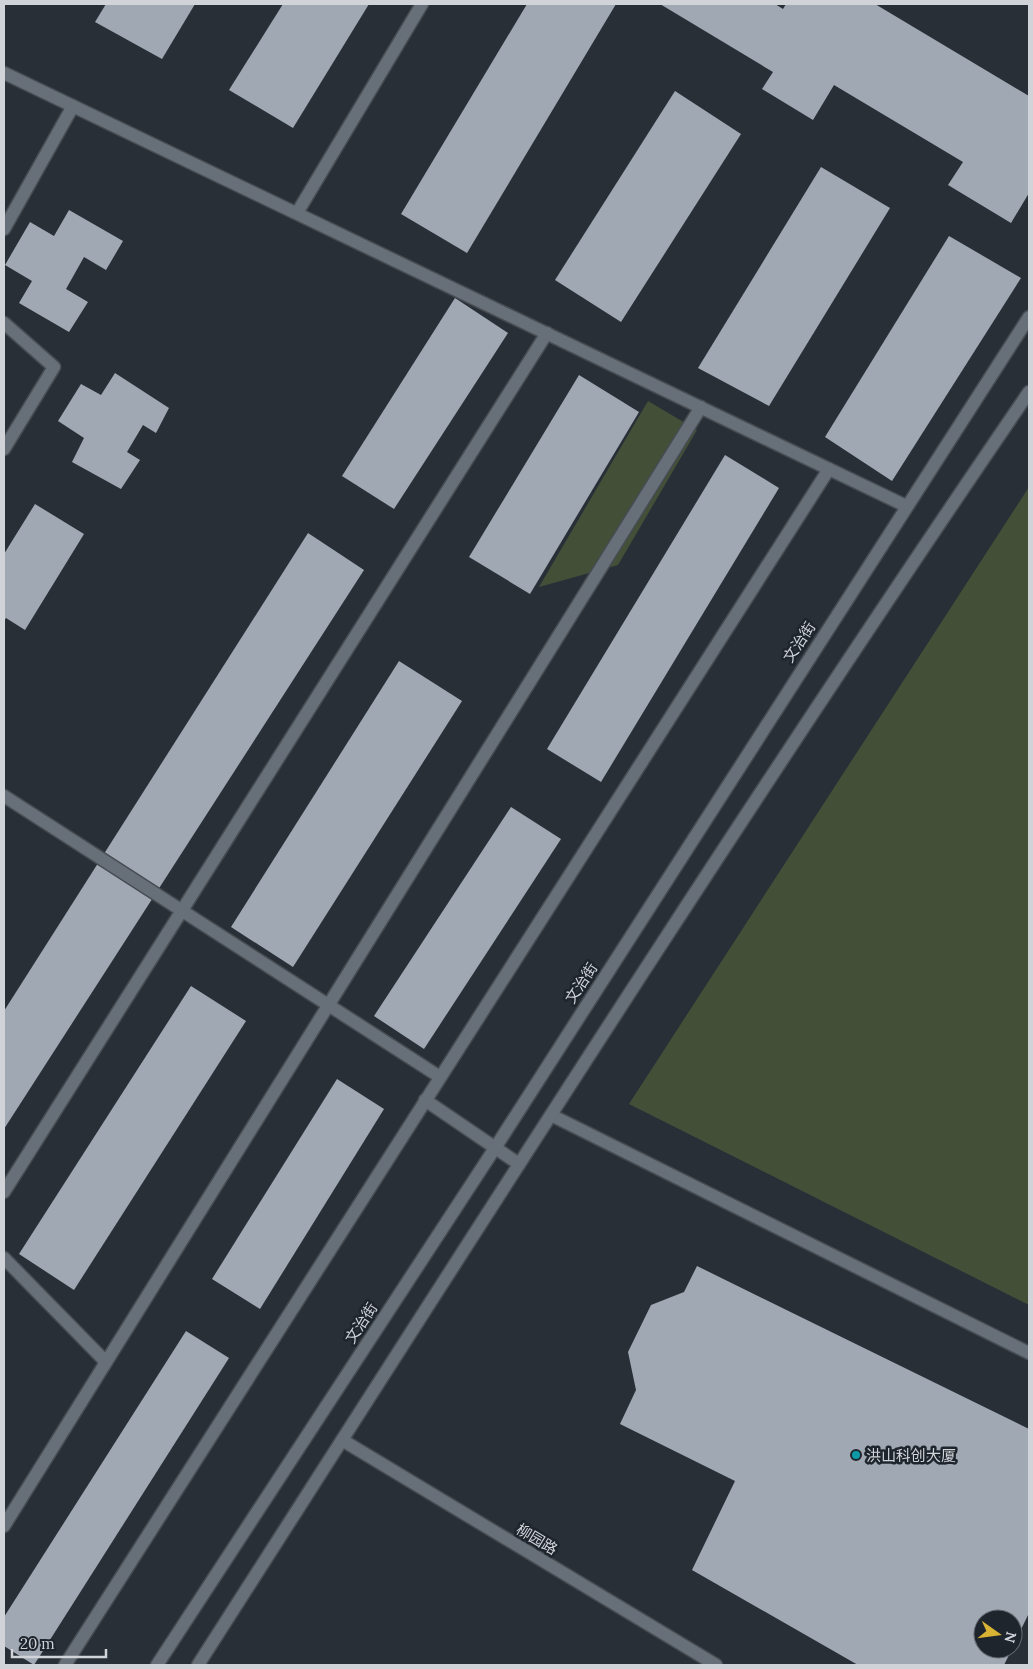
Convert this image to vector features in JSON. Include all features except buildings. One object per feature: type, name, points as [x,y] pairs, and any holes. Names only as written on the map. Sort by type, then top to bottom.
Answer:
[{"type":"street","points":[[297,213],[422,4]]},
{"type":"street","points":[[4,73],[906,506]]},
{"type":"street","points":[[4,229],[73,106]]},
{"type":"street","name":"文治街","points":[[157,1665],[495,1148],[1029,317]]},
{"type":"street","points":[[4,324],[54,367],[4,449]]},
{"type":"street","points":[[4,1192],[547,333]]},
{"type":"street","points":[[198,1665],[550,1115],[940,523],[1029,392]]},
{"type":"street","points":[[4,1526],[701,407]]},
{"type":"street","points":[[65,1665],[829,469]]},
{"type":"street","points":[[4,796],[440,1077]]},
{"type":"street","points":[[425,1100],[519,1164]]},
{"type":"street","points":[[550,1115],[1029,1353]]},
{"type":"street","points":[[4,1258],[106,1362]]},
{"type":"street","name":"柳园路","points":[[342,1440],[716,1665]]},
{"type":"green space","points":[[648,401],[697,430],[618,565],[539,587]]},
{"type":"green space","points":[[1029,487],[1029,1305],[629,1104]]},
{"type":"place","name":"洪山科创大厦","points":[[856,1455]]}]
